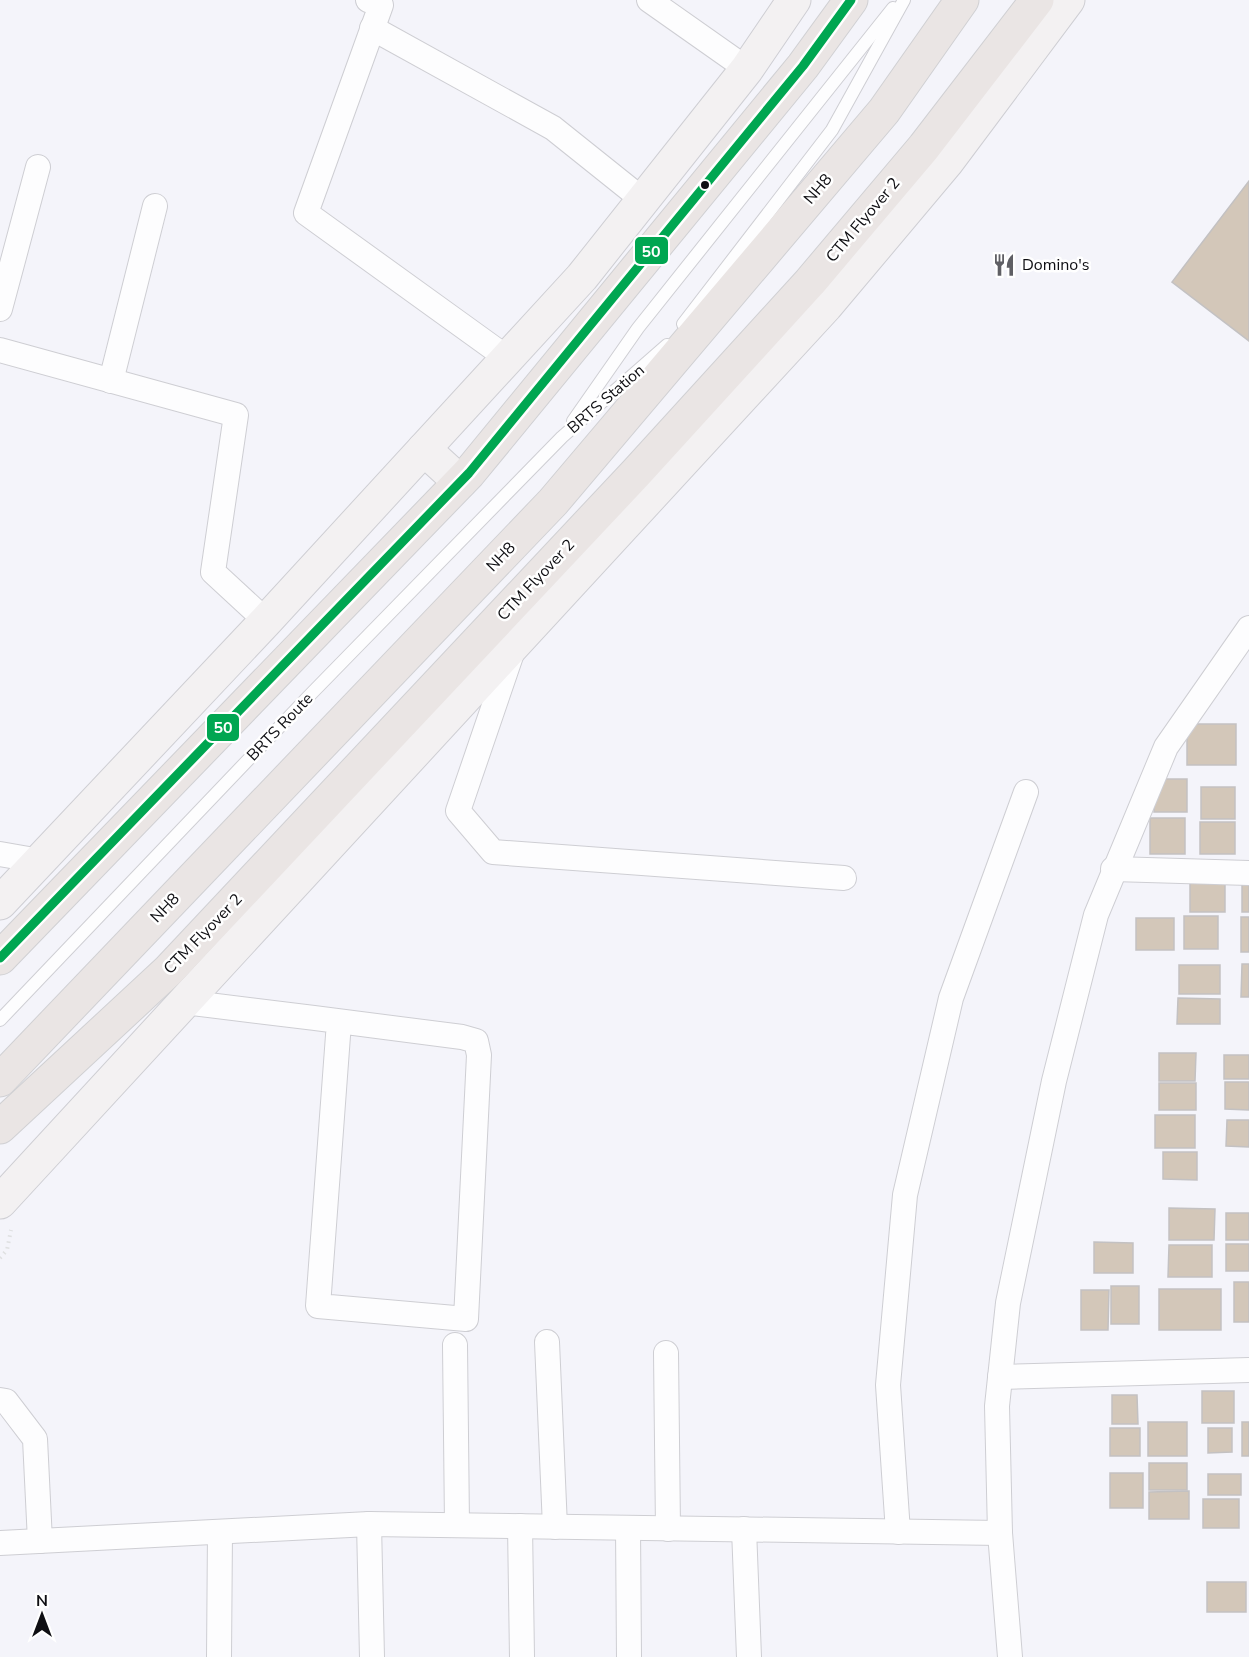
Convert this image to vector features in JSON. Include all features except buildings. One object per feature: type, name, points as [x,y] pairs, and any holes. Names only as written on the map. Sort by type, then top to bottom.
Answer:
[{"type":"main road","points":[[0,958],[460,482],[803,66],[850,0]]},
{"type":"main road","name":"NH8","points":[[0,1080],[553,502],[884,111],[962,0]]},
{"type":"main road","name":"CTM Flyover 2","points":[[0,1128],[177,962],[636,473],[802,291],[924,147],[1037,0]]},
{"type":"street","points":[[649,0],[747,69]]},
{"type":"street","points":[[0,903],[266,621],[582,277],[747,69],[794,0]]},
{"type":"street","points":[[0,1202],[826,306],[947,162],[1068,0]]},
{"type":"street","points":[[377,2],[372,28],[306,213],[507,358]]},
{"type":"street","points":[[372,28],[553,128],[643,200]]},
{"type":"street","points":[[0,309],[38,167]]},
{"type":"street","points":[[111,381],[155,206]]},
{"type":"street","points":[[0,350],[236,415],[213,572],[266,621]]},
{"type":"street","points":[[424,449],[460,482]]},
{"type":"street","points":[[1010,1657],[1000,1533],[997,1406],[1008,1303],[1054,1081],[1096,915],[1113,869],[1166,747],[1249,628]]},
{"type":"street","points":[[516,642],[458,811],[492,852],[844,878]]},
{"type":"street","points":[[898,1532],[888,1385],[904,1195],[951,998],[1026,792]]},
{"type":"street","points":[[0,854],[40,861]]},
{"type":"street","points":[[1113,869],[1249,873]]},
{"type":"street","points":[[184,1002],[339,1022],[476,1041],[479,1055],[466,1319],[318,1306],[339,1022]]},
{"type":"street","points":[[547,1342],[555,1527]]},
{"type":"street","points":[[455,1345],[457,1525]]},
{"type":"street","points":[[666,1353],[668,1528]]},
{"type":"street","points":[[1000,1377],[1249,1370]]},
{"type":"street","points":[[0,1400],[6,1401],[35,1438],[40,1541]]},
{"type":"street","points":[[0,1543],[369,1524],[1000,1533]]},
{"type":"street","points":[[369,1524],[372,1657]]},
{"type":"street","points":[[520,1526],[522,1657]]},
{"type":"street","points":[[628,1528],[629,1657]]},
{"type":"street","points":[[744,1530],[749,1657]]},
{"type":"street","points":[[219,1657],[220,1532]]},
{"type":"lane","name":"BRTS Station","points":[[562,437],[638,328],[902,0]]},
{"type":"lane","name":"BRTS Station","points":[[562,437],[666,346],[832,130],[902,0]]},
{"type":"lane","name":"BRTS Route","points":[[0,1020],[308,697],[562,437]]},
{"type":"transit line","name":"50","points":[[0,958],[469,473],[803,66],[851,0]]},
{"type":"place","name":"Domino's","points":[[1004,265]]}]
